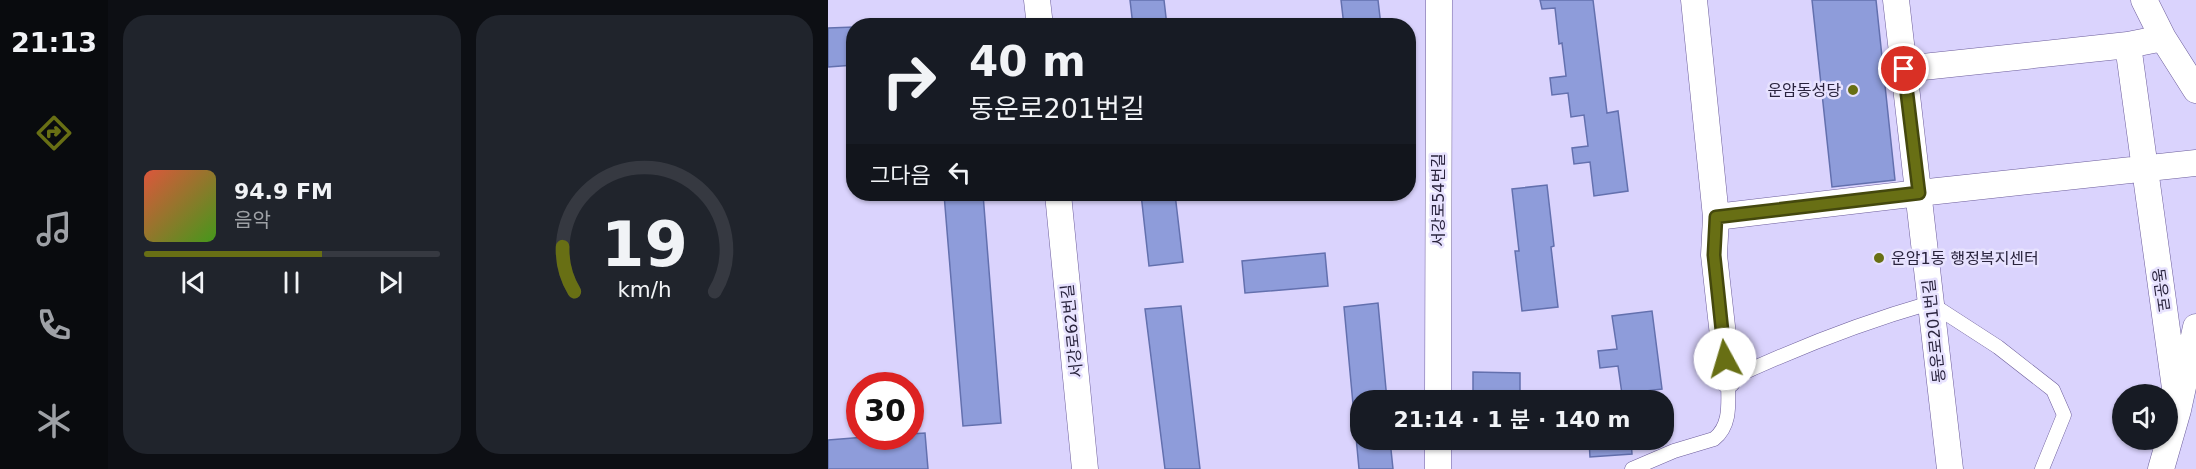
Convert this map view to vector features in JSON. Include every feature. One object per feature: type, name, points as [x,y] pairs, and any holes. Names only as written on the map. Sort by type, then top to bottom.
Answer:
[{"type":"street","points":[[1037,0],[1039,18]]},
{"type":"street","name":"서강로54번길","points":[[1438,0],[1438,390]]},
{"type":"street","points":[[1694,0],[1716,217],[1714,255],[1728,380]]},
{"type":"street","name":"동운로201번길","points":[[1896,0],[1950,469]]},
{"type":"street","points":[[2144,0],[2163,38],[2196,90]]},
{"type":"street","points":[[1904,69],[2128,45],[2163,38]]},
{"type":"street","name":"동운로","points":[[2128,45],[2174,384]]},
{"type":"street","points":[[1716,217],[2196,163]]},
{"type":"street","name":"서강로62번길","points":[[1059,201],[1085,469]]},
{"type":"street","name":"동운로","points":[[2178,410],[2196,327]]},
{"type":"street","points":[[1438,450],[1438,469]]},
{"type":"street","name":"동운로","points":[[2161,469],[2166,450]]},
{"type":"lane","points":[[1639,467],[1674,451],[1714,439],[1719,435],[1728,417],[1728,380],[1837,332],[1930,303],[1998,347],[2053,390],[2064,415],[2042,469]]},
{"type":"building","points":[[1130,0],[1164,0],[1166,18],[1132,18]]},
{"type":"building","points":[[1341,0],[1378,0],[1380,18],[1343,18]]},
{"type":"building","points":[[1540,0],[1593,0],[1607,113],[1618,111],[1628,191],[1594,196],[1590,162],[1574,164],[1572,148],[1588,146],[1584,115],[1571,117],[1568,93],[1552,95],[1550,78],[1566,76],[1562,43],[1559,44],[1555,8],[1542,9]]},
{"type":"building","name":"운암동성당","points":[[1812,0],[1876,0],[1895,180],[1832,187]]},
{"type":"building","points":[[846,27],[846,66],[828,67],[828,28]]},
{"type":"building","points":[[1547,185],[1558,307],[1522,311],[1515,251],[1519,251],[1512,189]]},
{"type":"building","points":[[945,201],[984,201],[1001,423],[963,426]]},
{"type":"building","points":[[1142,201],[1176,201],[1183,262],[1149,266]]},
{"type":"building","points":[[1325,253],[1328,286],[1245,293],[1242,261]]},
{"type":"building","points":[[1378,303],[1386,390],[1352,390],[1344,307]]},
{"type":"building","points":[[1181,306],[1200,469],[1165,469],[1145,309]]},
{"type":"building","points":[[1652,311],[1662,389],[1621,390],[1618,366],[1600,368],[1598,351],[1617,349],[1612,316]]},
{"type":"building","points":[[1473,372],[1520,373],[1520,390],[1473,390]]},
{"type":"building","points":[[924,433],[928,469],[828,469],[828,440],[846,439],[846,450],[924,450]]},
{"type":"building","points":[[1357,450],[1391,450],[1393,469],[1359,469]]},
{"type":"building","points":[[1590,450],[1632,450],[1632,454],[1590,457]]},
{"type":"place","name":"운암동성당","points":[[1853,90]]},
{"type":"place","name":"운암1동 행정복지센터","points":[[1879,258]]},
{"type":"route","points":[[1725,359],[1714,255],[1716,217],[1919,193],[1904,69]]}]
